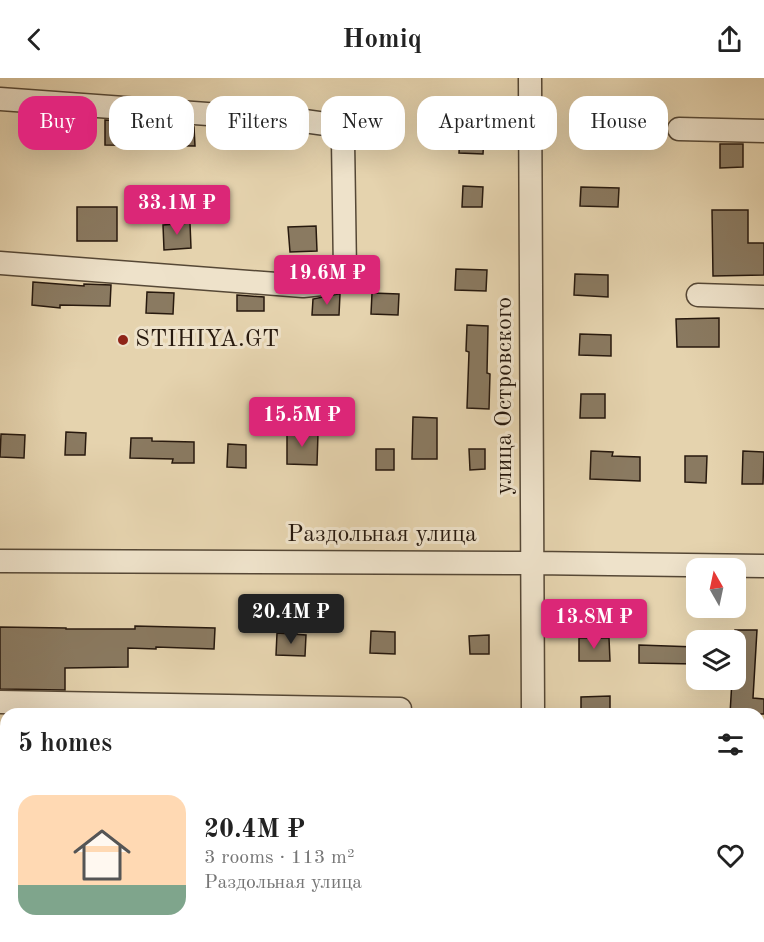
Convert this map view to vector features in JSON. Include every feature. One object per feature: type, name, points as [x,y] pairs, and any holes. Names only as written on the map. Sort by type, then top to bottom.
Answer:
[{"type":"street","name":"улица Островского","points":[[530,78],[533,708]]},
{"type":"street","points":[[0,99],[333,125],[343,140],[345,271],[331,283],[303,286],[0,263]]},
{"type":"street","points":[[679,129],[764,131]]},
{"type":"street","points":[[698,295],[764,297]]},
{"type":"street","name":"Раздольная улица","points":[[0,561],[764,566]]},
{"type":"street","points":[[0,702],[343,708]]},
{"type":"building","points":[[105,120],[109,120],[109,145],[105,145]]},
{"type":"building","points":[[720,144],[743,144],[743,167],[720,168]]},
{"type":"building","points":[[459,150],[483,150],[483,154],[459,153]]},
{"type":"building","points":[[463,186],[483,187],[482,207],[462,207]]},
{"type":"building","points":[[581,187],[619,188],[618,207],[580,206]]},
{"type":"building","points":[[77,207],[117,207],[117,241],[77,241]]},
{"type":"building","points":[[712,210],[748,210],[748,243],[764,243],[764,275],[713,276]]},
{"type":"building","points":[[190,223],[191,248],[164,250],[163,225]]},
{"type":"building","points":[[316,226],[317,251],[290,252],[288,227]]},
{"type":"building","points":[[456,269],[487,270],[486,291],[455,290]]},
{"type":"building","points":[[575,274],[608,275],[608,297],[574,295]]},
{"type":"building","points":[[33,282],[84,286],[84,284],[111,285],[110,306],[60,305],[60,308],[32,305]]},
{"type":"building","points":[[147,292],[174,293],[173,314],[146,313]]},
{"type":"building","points":[[372,293],[399,294],[398,315],[371,314]]},
{"type":"building","points":[[340,294],[339,315],[312,315],[313,299]]},
{"type":"building","points":[[237,295],[264,297],[264,311],[237,311]]},
{"type":"building","points":[[719,318],[719,347],[677,347],[676,319]]},
{"type":"building","points":[[467,325],[488,326],[489,409],[467,408],[469,352],[466,351]]},
{"type":"building","points":[[580,334],[611,335],[611,356],[579,355]]},
{"type":"building","points":[[581,394],[605,394],[605,418],[580,418]]},
{"type":"building","points":[[413,417],[437,418],[437,459],[412,459]]},
{"type":"building","points":[[66,432],[86,433],[85,455],[65,455]]},
{"type":"building","points":[[287,432],[318,433],[317,465],[287,464]]},
{"type":"building","points":[[1,434],[25,435],[24,458],[0,457]]},
{"type":"building","points":[[131,438],[194,442],[194,463],[172,463],[173,459],[130,458]]},
{"type":"building","points":[[228,444],[246,445],[246,468],[227,467]]},
{"type":"building","points":[[376,449],[394,449],[394,470],[376,470]]},
{"type":"building","points":[[469,449],[485,449],[485,469],[470,470]]},
{"type":"building","points":[[591,451],[613,452],[612,456],[640,457],[640,481],[590,479]]},
{"type":"building","points":[[743,451],[764,452],[763,484],[742,484]]},
{"type":"building","points":[[685,456],[707,456],[706,483],[685,482]]},
{"type":"building","points":[[135,626],[215,628],[214,649],[128,648],[128,667],[65,668],[65,690],[0,689],[0,627],[135,629]]},
{"type":"building","points":[[746,630],[757,630],[753,698],[764,699],[764,708],[730,708],[731,690],[746,690]]},
{"type":"building","points":[[371,631],[395,632],[395,654],[370,653]]},
{"type":"building","points":[[277,633],[306,635],[305,656],[276,655]]},
{"type":"building","points":[[489,635],[489,654],[470,654],[469,636]]},
{"type":"building","points":[[579,638],[609,638],[610,661],[579,661]]},
{"type":"building","points":[[639,645],[686,647],[686,664],[639,663]]},
{"type":"building","points":[[610,696],[610,708],[581,708],[581,697]]},
{"type":"place","name":"STIHIYA.GT","points":[[123,340]]}]
